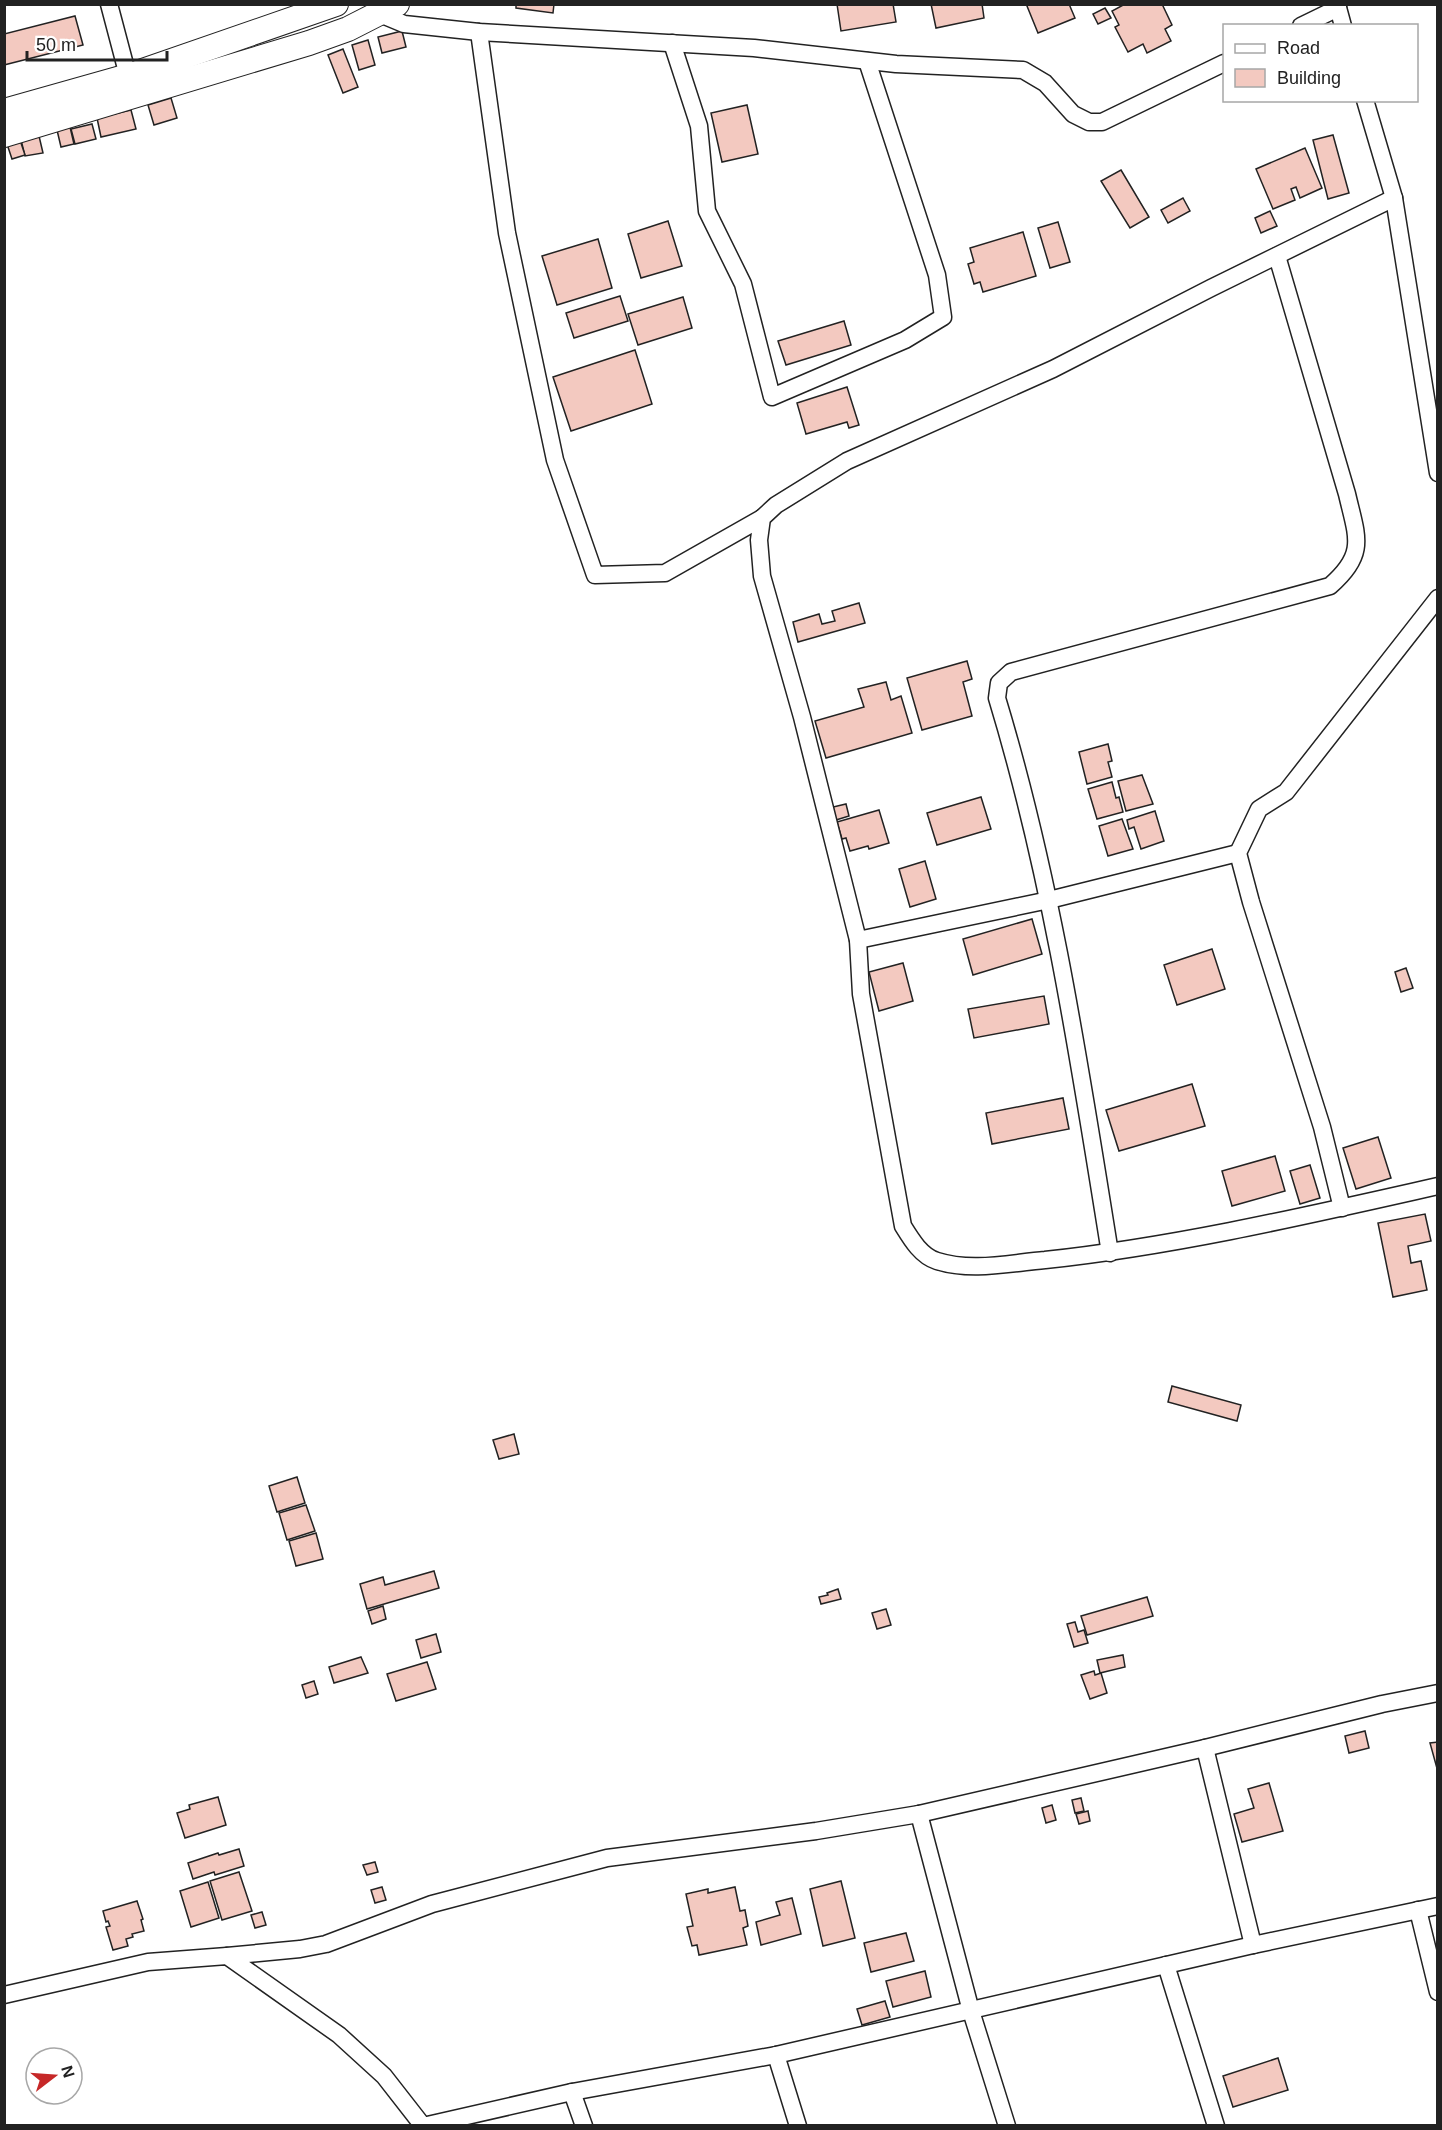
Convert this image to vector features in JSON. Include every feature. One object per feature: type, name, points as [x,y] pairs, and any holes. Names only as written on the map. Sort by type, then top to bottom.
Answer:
[{"type":"street","points":[[109,4],[128,76]]},
{"type":"street","points":[[4,111],[128,76],[336,4]]},
{"type":"street","points":[[1305,24],[1337,6],[1342,24]]},
{"type":"street","points":[[4,135],[267,57],[348,29],[388,9],[404,24],[479,32],[754,48],[867,61],[1023,70],[1045,83],[1073,114],[1089,122],[1102,122],[1223,63]]},
{"type":"street","points":[[479,32],[507,233],[555,460],[595,575],[665,573],[762,518],[776,505],[847,461],[1053,369],[1394,198]]},
{"type":"street","points":[[672,43],[699,126],[708,211],[743,284],[772,397],[905,340],[943,317],[937,275],[867,61]]},
{"type":"street","points":[[1366,102],[1394,198],[1437,473]]},
{"type":"street","points":[[1110,1253],[1072,1021],[1049,900],[997,699],[999,683],[1011,672],[1330,586],[1346,573],[1355,557],[1357,534],[1277,256]]},
{"type":"street","points":[[762,518],[759,540],[762,576],[802,717],[858,940],[861,994],[903,1226],[918,1249],[934,1261],[967,1268],[1110,1253],[1342,1208],[1437,1186]]},
{"type":"street","points":[[1342,1208],[1322,1127],[1254,913],[1238,853],[1259,809],[1286,792],[1437,598]]},
{"type":"street","points":[[858,940],[1049,900],[1238,853]]},
{"type":"street","points":[[4,1995],[148,1962],[300,1949],[326,1944],[432,1904],[607,1858],[816,1831],[919,1814],[1437,1693]]},
{"type":"street","points":[[1205,1748],[1253,1945]]},
{"type":"street","points":[[919,1814],[971,2011],[1007,2126]]},
{"type":"street","points":[[227,1956],[339,2035],[384,2076],[423,2126],[572,2092],[776,2055],[1253,1945],[1437,1906]]},
{"type":"street","points":[[1418,1910],[1437,1992]]},
{"type":"street","points":[[1166,1965],[1216,2126]]},
{"type":"street","points":[[776,2055],[798,2126]]},
{"type":"street","points":[[572,2092],[584,2126]]},
{"type":"building","points":[[516,4],[554,4],[553,13],[516,8]]},
{"type":"building","points":[[837,4],[893,4],[896,22],[841,31]]},
{"type":"building","points":[[931,4],[982,4],[984,18],[936,28]]},
{"type":"building","points":[[1030,4],[1069,4],[1075,18],[1038,33],[1027,6]]},
{"type":"building","points":[[1125,4],[1162,4],[1172,25],[1165,29],[1171,41],[1147,53],[1143,44],[1128,52],[1115,27],[1119,25],[1112,11]]},
{"type":"building","points":[[1105,8],[1111,18],[1098,24],[1093,14]]},
{"type":"building","points":[[75,16],[83,45],[4,65],[4,34]]},
{"type":"building","points":[[402,31],[406,47],[382,53],[378,37]]},
{"type":"building","points":[[368,40],[375,65],[359,70],[352,45]]},
{"type":"building","points":[[343,49],[358,87],[343,93],[328,55]]},
{"type":"building","points":[[171,98],[177,118],[154,125],[148,105]]},
{"type":"building","points":[[747,105],[758,154],[722,162],[711,113]]},
{"type":"building","points":[[131,110],[136,129],[101,137],[97,118]]},
{"type":"building","points":[[92,124],[96,139],[75,144],[71,129]]},
{"type":"building","points":[[70,127],[74,144],[61,147],[57,130]]},
{"type":"building","points":[[1333,135],[1349,193],[1328,199],[1313,140]]},
{"type":"building","points":[[39,136],[43,153],[25,156],[21,140]]},
{"type":"building","points":[[20,140],[25,155],[12,159],[7,144]]},
{"type":"building","points":[[1305,148],[1322,188],[1300,198],[1296,187],[1291,189],[1295,200],[1273,209],[1256,169]]},
{"type":"building","points":[[1121,170],[1149,217],[1130,228],[1101,181]]},
{"type":"building","points":[[1183,198],[1190,211],[1168,223],[1161,210]]},
{"type":"building","points":[[1270,211],[1277,226],[1261,233],[1255,218]]},
{"type":"building","points":[[668,221],[682,266],[641,278],[628,234]]},
{"type":"building","points":[[1058,222],[1070,262],[1050,268],[1038,228]]},
{"type":"building","points":[[1023,232],[1036,276],[983,292],[980,282],[974,284],[968,264],[974,262],[970,248]]},
{"type":"building","points":[[598,239],[612,288],[557,305],[542,256]]},
{"type":"building","points":[[620,296],[628,321],[574,338],[566,313]]},
{"type":"building","points":[[683,297],[692,328],[638,345],[628,314]]},
{"type":"building","points":[[844,321],[851,345],[786,365],[778,341]]},
{"type":"building","points":[[635,350],[652,404],[571,431],[553,377]]},
{"type":"building","points":[[847,387],[859,425],[849,428],[847,422],[806,434],[797,403]]},
{"type":"building","points":[[859,603],[865,623],[798,642],[793,622],[819,614],[822,624],[835,621],[832,611]]},
{"type":"building","points":[[967,661],[972,679],[963,682],[972,716],[922,730],[907,678]]},
{"type":"building","points":[[886,682],[891,700],[901,696],[912,733],[826,758],[815,721],[864,707],[858,689]]},
{"type":"building","points":[[1108,744],[1112,761],[1108,762],[1112,777],[1087,784],[1079,752]]},
{"type":"building","points":[[1142,775],[1153,804],[1126,811],[1118,781]]},
{"type":"building","points":[[1112,782],[1123,812],[1097,819],[1088,789]]},
{"type":"building","points":[[981,797],[991,829],[937,845],[927,813]]},
{"type":"building","points":[[846,804],[849,816],[836,820],[833,807]]},
{"type":"building","points":[[879,810],[889,843],[869,849],[868,846],[850,851],[846,838],[842,839],[837,822]]},
{"type":"building","points":[[1155,811],[1164,841],[1141,849],[1134,827],[1129,829],[1127,820]]},
{"type":"building","points":[[1122,819],[1133,849],[1108,856],[1099,826]]},
{"type":"building","points":[[925,861],[936,899],[910,907],[899,869]]},
{"type":"building","points":[[1032,919],[1042,954],[973,975],[963,939]]},
{"type":"building","points":[[1212,949],[1225,989],[1177,1005],[1164,965]]},
{"type":"building","points":[[903,963],[913,1001],[879,1011],[869,972]]},
{"type":"building","points":[[1406,968],[1413,988],[1401,992],[1395,972]]},
{"type":"building","points":[[1044,996],[1049,1024],[974,1038],[968,1009]]},
{"type":"building","points":[[1192,1084],[1205,1126],[1119,1151],[1106,1110]]},
{"type":"building","points":[[1063,1098],[1069,1129],[992,1144],[986,1113]]},
{"type":"building","points":[[1378,1137],[1391,1178],[1356,1189],[1343,1148]]},
{"type":"building","points":[[1275,1156],[1285,1191],[1232,1206],[1222,1171]]},
{"type":"building","points":[[1310,1165],[1320,1198],[1300,1204],[1290,1171]]},
{"type":"building","points":[[1425,1214],[1431,1241],[1408,1246],[1411,1263],[1421,1261],[1427,1290],[1393,1297],[1378,1223]]},
{"type":"building","points":[[1172,1386],[1241,1405],[1237,1421],[1168,1402]]},
{"type":"building","points":[[514,1434],[519,1454],[499,1459],[493,1440]]},
{"type":"building","points":[[297,1477],[305,1503],[277,1512],[269,1486]]},
{"type":"building","points":[[306,1505],[315,1531],[287,1540],[279,1513]]},
{"type":"building","points":[[316,1533],[323,1559],[296,1566],[289,1541]]},
{"type":"building","points":[[434,1571],[439,1588],[367,1609],[360,1584],[383,1577],[385,1585]]},
{"type":"building","points":[[838,1589],[841,1599],[821,1604],[819,1597]]},
{"type":"building","points":[[1147,1597],[1153,1616],[1087,1635],[1081,1616]]},
{"type":"building","points":[[383,1606],[386,1619],[372,1624],[368,1611]]},
{"type":"building","points":[[886,1609],[891,1625],[877,1629],[872,1613]]},
{"type":"building","points":[[1075,1622],[1078,1632],[1084,1630],[1088,1643],[1074,1647],[1067,1624]]},
{"type":"building","points":[[436,1634],[441,1652],[421,1658],[416,1640]]},
{"type":"building","points":[[1123,1655],[1125,1667],[1100,1673],[1097,1660]]},
{"type":"building","points":[[361,1657],[368,1673],[334,1683],[329,1667]]},
{"type":"building","points":[[427,1662],[436,1689],[396,1701],[387,1674]]},
{"type":"building","points":[[1094,1671],[1095,1675],[1101,1673],[1107,1693],[1090,1699],[1081,1675]]},
{"type":"building","points":[[314,1681],[318,1694],[306,1698],[302,1685]]},
{"type":"building","points":[[1365,1731],[1369,1748],[1349,1753],[1345,1736]]},
{"type":"building","points":[[1438,1742],[1438,1772],[1430,1743]]},
{"type":"building","points":[[1269,1783],[1283,1831],[1242,1842],[1234,1814],[1254,1808],[1248,1789]]},
{"type":"building","points":[[218,1797],[226,1825],[185,1838],[177,1813],[190,1809],[189,1805]]},
{"type":"building","points":[[1081,1798],[1084,1811],[1075,1813],[1072,1800]]},
{"type":"building","points":[[1052,1805],[1056,1820],[1046,1823],[1042,1808]]},
{"type":"building","points":[[1088,1811],[1090,1821],[1079,1824],[1076,1814]]},
{"type":"building","points":[[239,1849],[244,1866],[193,1879],[188,1863]]},
{"type":"building","points":[[375,1862],[378,1872],[367,1875],[363,1865]]},
{"type":"building","points":[[239,1872],[252,1911],[222,1920],[210,1881]]},
{"type":"building","points":[[841,1881],[855,1938],[823,1946],[810,1889]]},
{"type":"building","points":[[208,1882],[219,1918],[191,1927],[180,1891]]},
{"type":"building","points":[[382,1887],[386,1900],[375,1903],[371,1890]]},
{"type":"building","points":[[735,1887],[740,1911],[745,1910],[748,1926],[743,1928],[747,1945],[699,1955],[697,1945],[692,1946],[687,1927],[693,1926],[686,1894],[708,1889],[708,1893]]},
{"type":"building","points":[[792,1898],[801,1934],[761,1945],[756,1922],[780,1915],[776,1902]]},
{"type":"building","points":[[137,1901],[144,1931],[132,1934],[133,1937],[126,1939],[128,1946],[113,1950],[106,1927],[110,1926],[108,1921],[106,1922],[103,1911]]},
{"type":"building","points":[[262,1912],[266,1925],[255,1928],[251,1915]]},
{"type":"building","points":[[906,1933],[914,1961],[871,1972],[864,1943]]},
{"type":"building","points":[[925,1971],[931,1997],[893,2007],[886,1981]]},
{"type":"building","points":[[885,2001],[890,2017],[862,2025],[857,2009]]},
{"type":"building","points":[[1278,2058],[1288,2090],[1233,2107],[1223,2076]]}]
